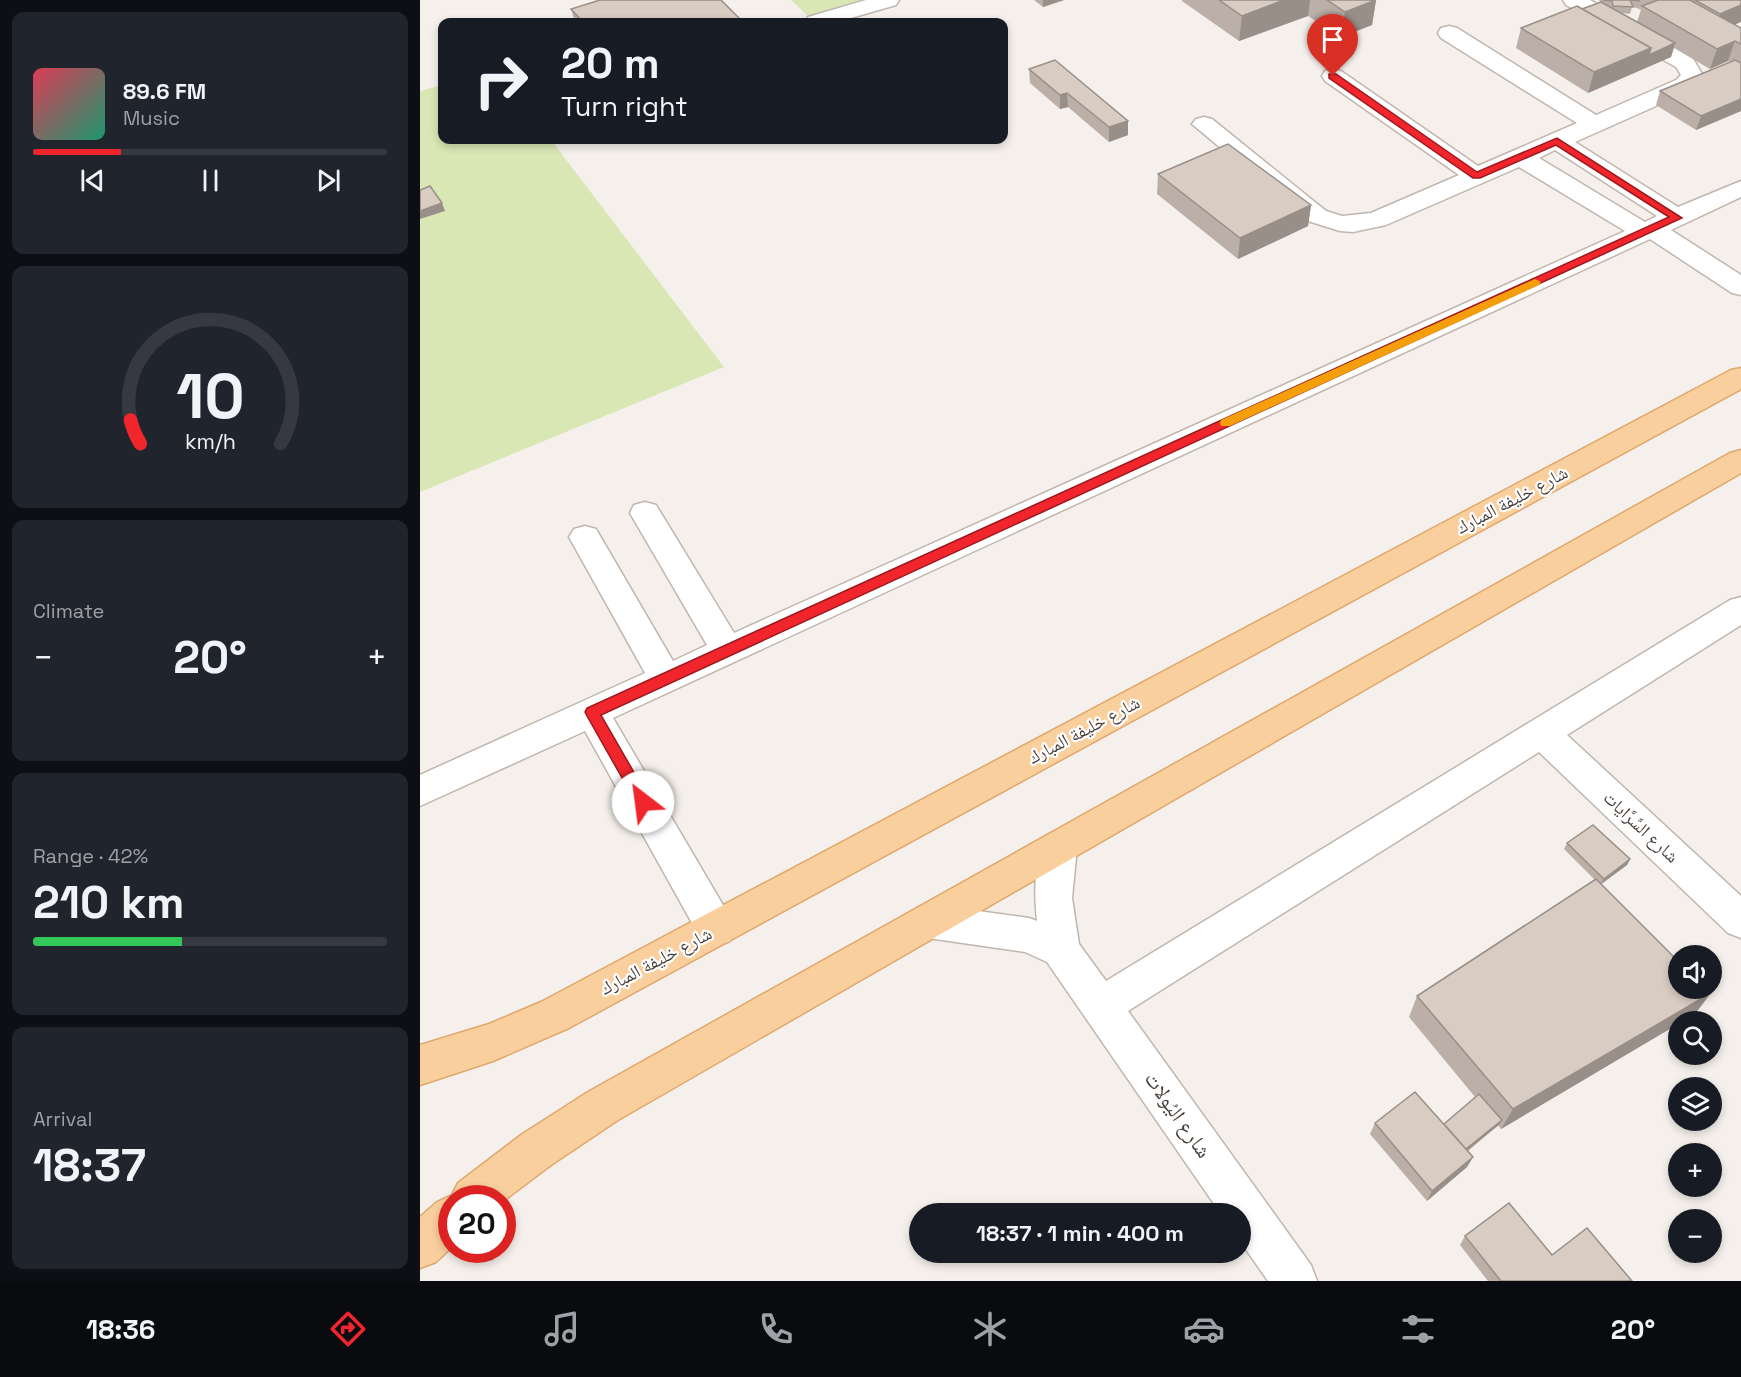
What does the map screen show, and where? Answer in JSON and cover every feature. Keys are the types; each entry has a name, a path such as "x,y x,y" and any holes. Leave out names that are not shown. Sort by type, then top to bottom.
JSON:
{"main road":[{"name":"شارع خليفة المبارك","path":"420,1065 493,1042 555,1015 1741,377"},
{"path":"490,1185 536,1150 603,1106 1741,460"},
{"path":"420,1246 438,1230"}],"street":[{"path":"829,18 888,0"},
{"path":"1204,124 1307,211 1340,223 1353,224 1377,220 1684,85 1693,77 1684,62 1574,0"},
{"path":"1449,33 1594,124"},
{"path":"1333,76 1476,176"},
{"path":"1557,141 1658,226 1741,287"},
{"path":"1520,157 1658,226"},
{"path":"420,791 1741,188"},
{"path":"645,513 728,651"},
{"path":"585,537 666,679"},
{"path":"1101,1006 1741,609"},
{"path":"592,712 716,928"},
{"name":"شارع السَّرَّايات","path":"1541,732 1741,921"},
{"name":"شارع اليُولات","path":"1059,847 1053,898 1061,950 1295,1281"},
{"name":"شارع اليُولات","path":"928,921 1029,935 1061,950"}],"green space":[{"path":"791,0 860,0 808,16"},
{"path":"438,86 438,144 554,144 724,367 420,492 420,91"}],"building":[{"path":"600,0 721,0 739,18 579,18 571,9"},
{"path":"1219,0 1284,0 1242,16"},
{"path":"1327,0 1376,0 1345,12"},
{"path":"1603,0 1630,0 1633,7 1613,6 1612,1"},
{"path":"1658,0 1690,0 1741,28 1741,44 1735,41 1717,49 1642,6"},
{"path":"1695,0 1741,0 1741,5 1720,14"},
{"path":"1601,2 1675,43 1649,55 1651,48 1582,9"},
{"path":"1577,6 1651,48 1594,72 1521,28"},
{"path":"1055,60 1128,121 1109,127 1067,93 1060,95 1029,69"},
{"path":"1735,60 1741,63 1741,99 1701,116 1660,91"},
{"path":"1228,144 1311,205 1240,238 1158,174"},
{"path":"430,186 442,203 420,211 420,190"},
{"path":"1593,825 1630,859 1604,879 1567,843"},
{"path":"1596,879 1668,951 1668,999 1701,999 1680,1011 1668,1011 1668,1018 1513,1109 1417,996"},
{"path":"1415,1092 1473,1157 1432,1191 1375,1123"},
{"path":"1479,1094 1502,1120 1466,1149 1444,1124"},
{"path":"1509,1203 1552,1255 1587,1228 1632,1281 1501,1281 1465,1236"}],"slow traffic":[{"path":"1226,423 1535,282"}],"route":[{"path":"643,802 592,712 1677,218 1557,141 1476,176 1333,76"}]}
